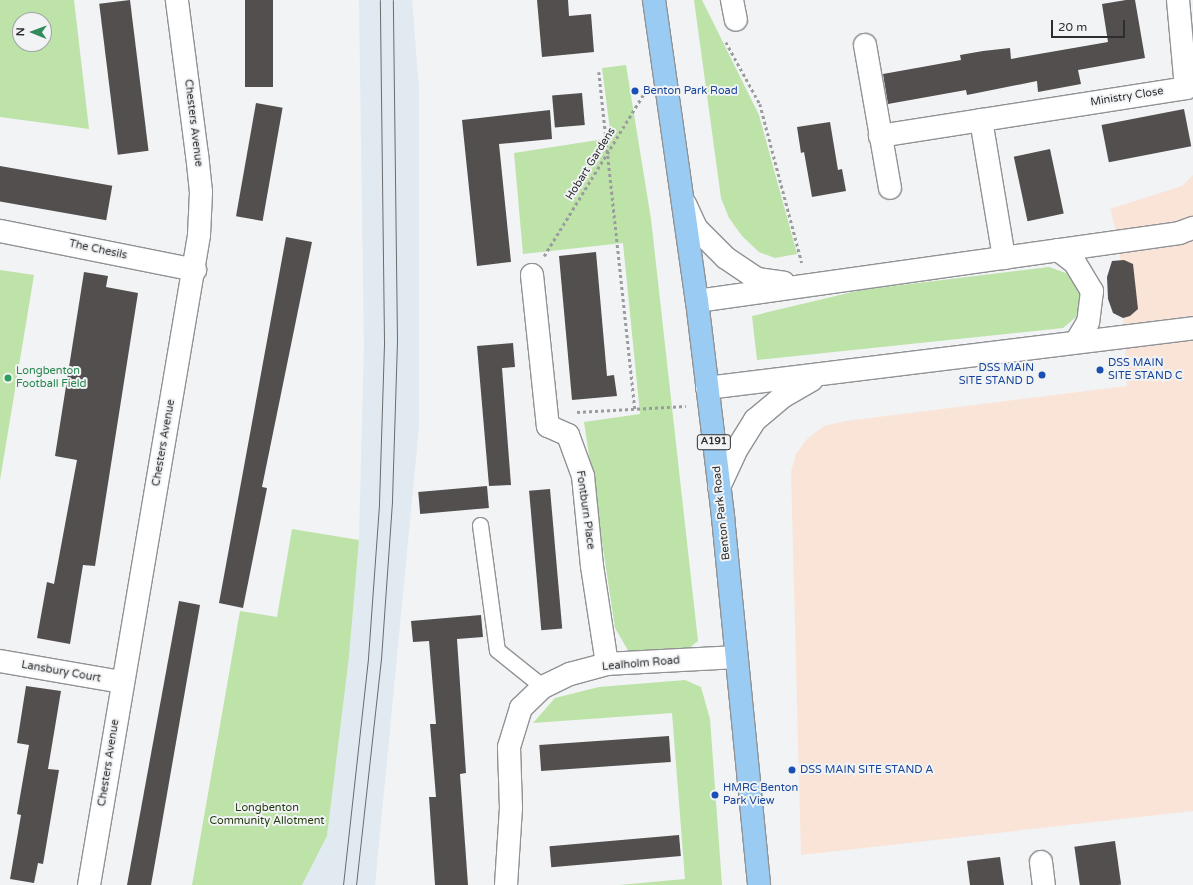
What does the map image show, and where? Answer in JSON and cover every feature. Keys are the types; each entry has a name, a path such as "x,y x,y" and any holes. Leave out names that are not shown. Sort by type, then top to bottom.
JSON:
{"main road":[{"name":"Benton Park Road","path":"654,0 697,301 719,487 759,885"}],"street":[{"name":"Chesters Avenue","path":"89,885 122,682 195,270 201,192 177,0"},
{"name":"Ministry Close","path":"880,136 1186,88 1178,0"},
{"path":"865,45 890,188"},
{"path":"981,120 1004,258"},
{"path":"683,199 696,228 726,258 757,279 807,286"},
{"path":"697,301 1180,233 1193,228"},
{"name":"The Chesils","path":"0,231 195,270"},
{"path":"1058,250 1075,263 1092,291 1088,322 1076,342"},
{"name":"Fontburn Place","path":"532,275 548,426 568,434 583,476 592,566 607,664"},
{"path":"708,396 820,375 1193,328"},
{"path":"719,487 734,452 755,420 784,396 820,375"},
{"name":"Lealholm Road","path":"506,885 511,808 509,747 521,708 543,687 570,674 607,664 736,657"},
{"name":"Lansbury Court","path":"0,661 122,682"},
{"path":"1041,862 1044,885"}],"lane":[{"path":"480,525 497,650 543,687"}],"path":[{"path":"724,38 760,104 785,192 807,286"},
{"name":"Hobart Gardens","path":"532,275 664,62"},
{"path":"599,72 635,409"},
{"path":"547,414 635,409 708,396"}],"shaded area":[{"path":"359,0 412,0 419,89 419,427 375,885 302,885 327,836 349,657 359,540 364,346"},
{"path":"1193,175 1193,811 801,855 791,472 796,454 807,439 824,426 846,421 1127,386 1119,242 1110,209 1182,186"}],"green space":[{"path":"0,0 74,0 89,129 0,117"},
{"path":"694,0 702,0 759,115 797,254 775,258 759,252 742,236 729,218 721,198"},
{"path":"626,65 651,219 698,641 688,649 651,656 629,652 615,628 584,422 640,414 623,243 523,254 514,153 611,138 602,68"},
{"path":"1049,267 1066,273 1078,285 1081,302 1076,317 1063,328 757,360 752,316 861,290"},
{"name":"Longbenton Football Field","path":"0,270 34,275 0,480"},
{"name":"Longbenton Community Allotment","path":"292,529 359,540 349,657 327,836 302,885 192,885 240,611 277,617"},
{"path":"685,680 701,687 710,719 722,885 619,885 685,879 672,713 533,723 555,698 599,687"}],"building":[{"path":"130,0 149,151 118,155 99,4"},
{"path":"245,0 273,0 273,87 245,87"},
{"path":"537,0 568,0 569,16 591,14 594,52 542,57"},
{"path":"1135,0 1145,58 1078,70 1081,84 1038,92 1037,81 967,95 966,90 888,104 883,74 961,60 960,55 983,51 1010,48 1011,59 1108,42 1102,4"},
{"path":"582,93 585,125 555,127 552,96"},
{"path":"256,103 283,108 263,221 236,216"},
{"path":"1184,109 1191,146 1109,162 1102,125"},
{"path":"550,110 552,139 499,144 511,262 477,266 462,120"},
{"path":"830,122 838,170 842,169 846,191 812,197 804,152 801,153 797,127"},
{"path":"1050,149 1064,214 1028,221 1014,157"},
{"path":"0,166 112,186 106,220 0,202"},
{"path":"286,237 312,242 262,487 267,488 243,608 219,603"},
{"path":"596,252 607,376 614,375 617,396 572,400 559,256"},
{"path":"1124,260 1133,264 1138,309 1130,316 1123,318 1113,313 1108,299 1107,277 1112,261"},
{"path":"84,272 108,276 106,287 138,293 95,566 83,565 70,644 37,638 47,582 54,584 77,460 55,456"},
{"path":"513,343 515,367 502,368 511,485 489,486 477,346"},
{"path":"487,486 489,508 420,514 418,492"},
{"path":"550,489 562,628 541,630 529,491"},
{"path":"179,601 200,605 151,885 127,885"},
{"path":"481,615 483,637 457,639 466,773 460,774 468,885 435,885 429,797 436,797 430,724 436,724 429,641 413,642 411,621"},
{"path":"26,686 61,691 48,769 59,770 43,864 38,863 34,883 10,879 21,815 17,814 29,745 17,743"},
{"path":"669,736 671,762 541,771 539,745"},
{"path":"679,835 681,856 551,867 549,846"},
{"path":"1115,841 1121,885 1080,885 1074,847"},
{"path":"1000,857 1004,885 970,885 967,861"}],"tram line":[{"path":"343,885 368,658 379,503 384,341 380,0"},
{"path":"356,885 381,659 392,500 397,341 393,0"}],"place":[{"name":"Benton Park Road","path":"635,91"},
{"name":"DSS MAIN SITE STAND C","path":"1100,370"},
{"name":"DSS MAIN SITE STAND D","path":"1042,375"},
{"name":"Longbenton Football Field","path":"8,378"},
{"name":"DSS MAIN SITE STAND A","path":"792,770"},
{"name":"HMRC Benton Park View","path":"715,795"}]}
